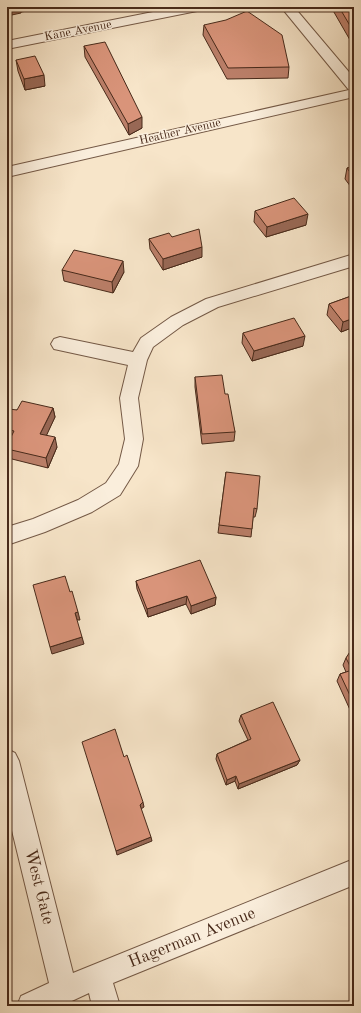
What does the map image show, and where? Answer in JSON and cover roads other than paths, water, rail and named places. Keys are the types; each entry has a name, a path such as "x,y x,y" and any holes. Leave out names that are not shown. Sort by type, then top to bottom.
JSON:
{"street":[{"name":"Kane Avenue","path":"7,45 197,7"},
{"path":"287,7 354,87"},
{"name":"Heather Avenue","path":"7,172 354,93"},
{"path":"7,536 38,526 85,506 113,489 128,466 134,439 129,398 138,360 147,343 177,321 212,303 354,260"},
{"path":"60,344 138,360"},
{"name":"West Gate","path":"7,761 64,990"},
{"name":"Hagerman Avenue","path":"31,1006 64,990 354,872"},
{"path":"98,977 106,1006"}]}
